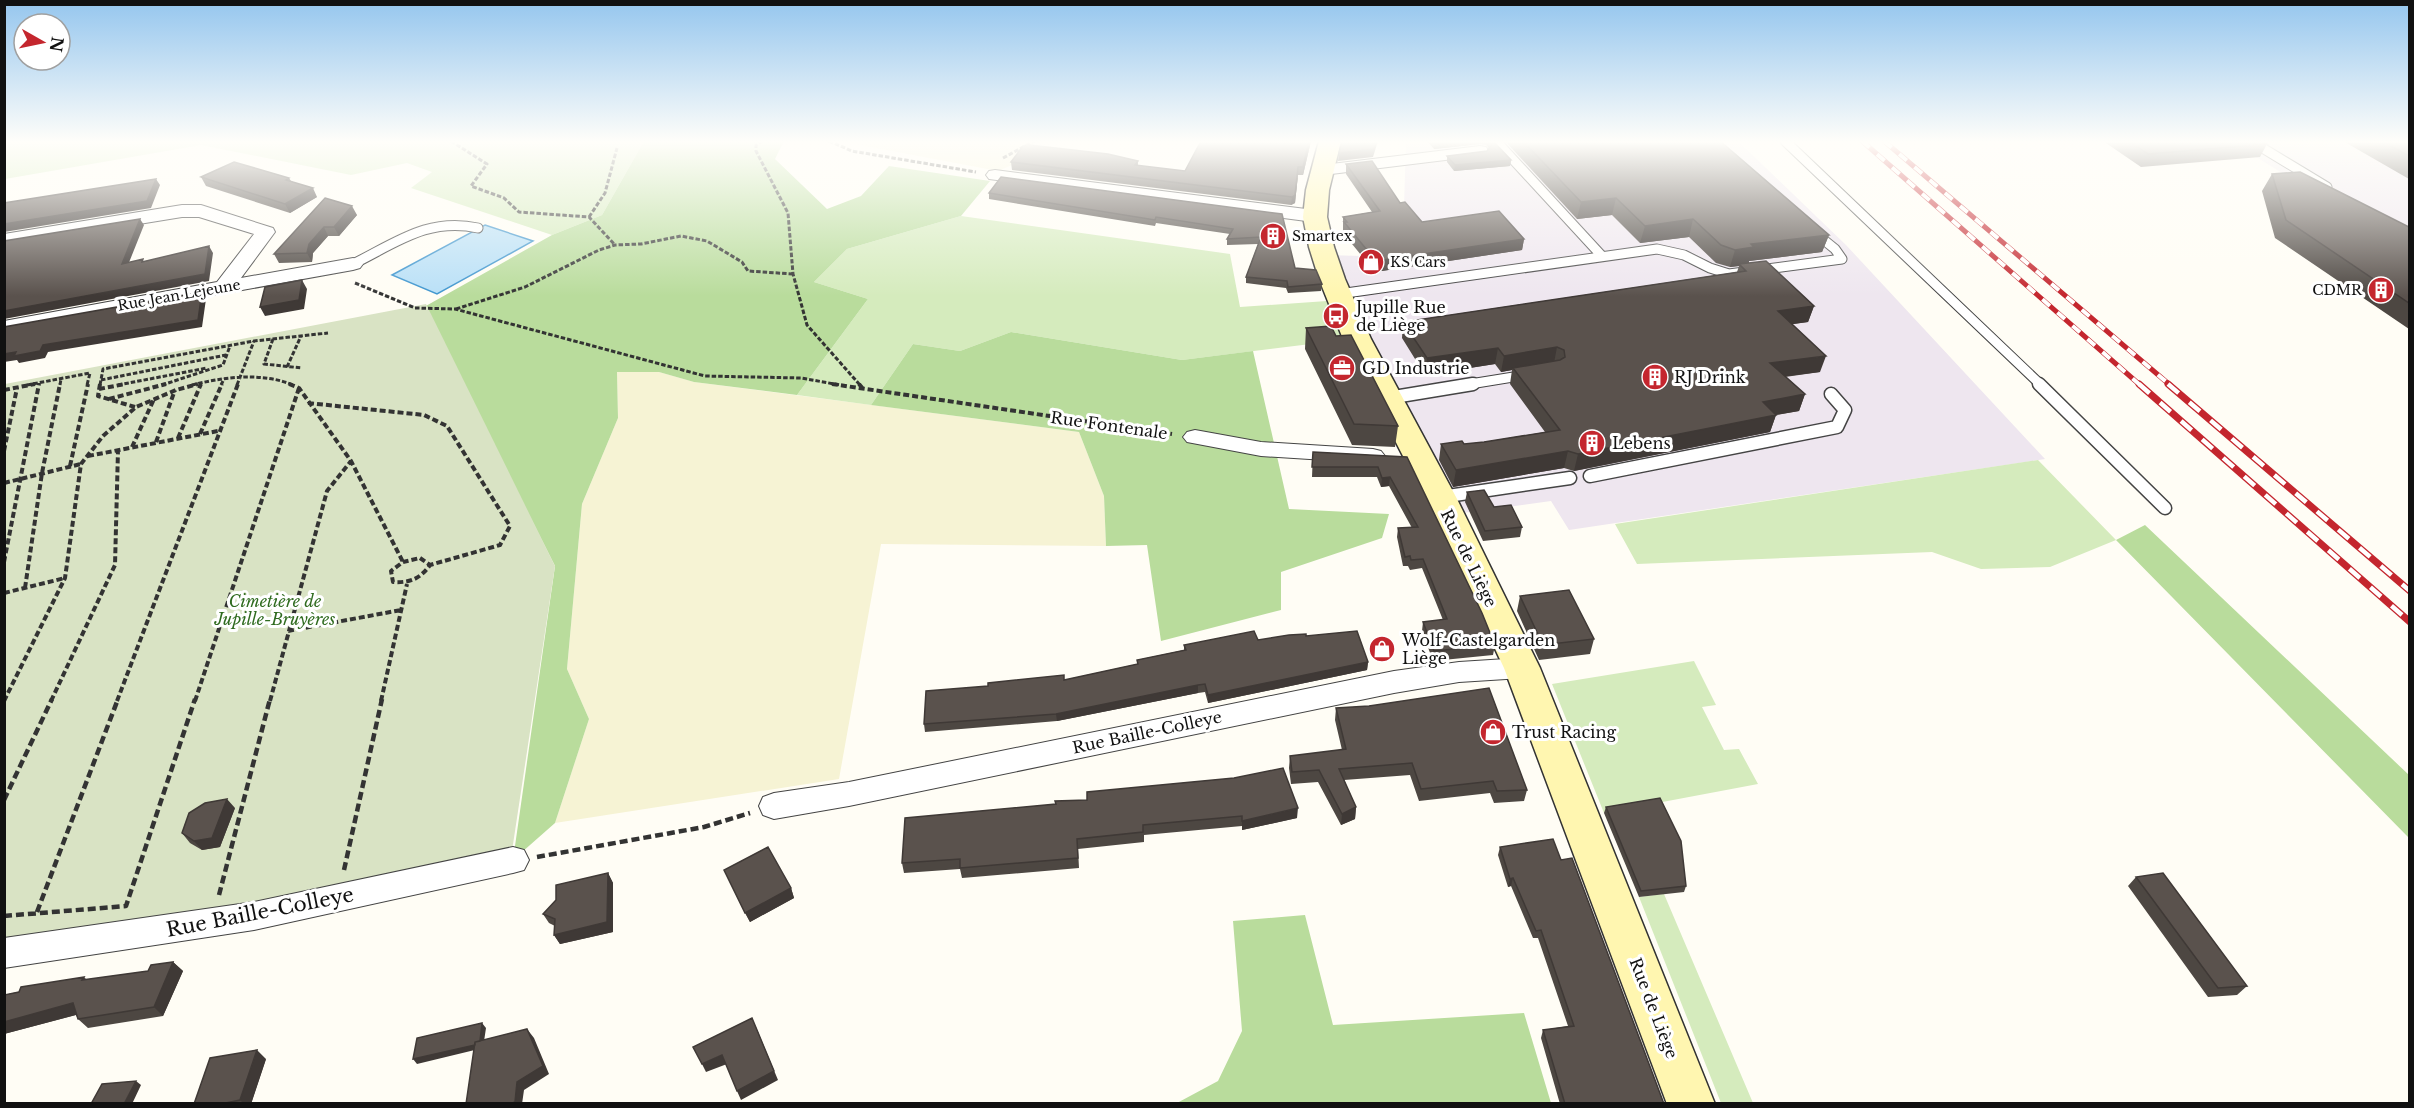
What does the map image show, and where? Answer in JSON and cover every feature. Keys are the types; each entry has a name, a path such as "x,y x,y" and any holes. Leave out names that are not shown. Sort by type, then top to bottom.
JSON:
{"main road":[{"path":"1314,216 1319,193"},
{"name":"Rue de Liège","path":"1314,216 1325,255 1357,339 1440,497 1522,668 1690,1104"}],"street":[{"path":"1148,193 1314,216"},
{"path":"4,240 182,211 201,211 266,232 225,286"},
{"name":"Rue Jean Lejeune","path":"4,327 349,265"},
{"path":"1195,437 1261,449 1418,458"},
{"name":"Rue Baille-Colleye","path":"774,806 870,790 1394,682 1459,672 1522,668"},
{"name":"Rue Baille-Colleye","path":"4,953 243,918 513,860"}],"lane":[{"path":"1544,193 1601,255"},
{"path":"1839,193 2102,444 2165,508"},
{"path":"2336,193 2340,195"},
{"path":"349,265 419,230 445,223 464,224 478,228"},
{"path":"1339,294 1601,255 1657,249 1684,255 1710,268 1730,274 1842,259 1836,249 1804,224"},
{"path":"1388,398 1532,374"},
{"path":"1590,476 1837,427 1845,410 1831,394"},
{"path":"1440,497 1570,478"}],"path":[{"path":"489,193 504,198 519,212 589,218 615,245"},
{"path":"589,218 605,193"},
{"path":"776,193 788,213 793,274 807,325 864,390"},
{"path":"349,265 342,277 416,308 455,309 525,287 599,250 615,245 641,244 681,236 707,241 742,262 747,271 793,274"},
{"name":"Rue Fontenale","path":"455,309 705,376 801,378 864,390 1195,437"},
{"path":"136,407 98,396 103,369 254,341 328,333"},
{"path":"287,367 302,335"},
{"path":"273,339 264,364 302,368"},
{"path":"37,912 254,341"},
{"path":"108,399 145,391 223,365 231,345"},
{"path":"101,381 227,355"},
{"path":"99,389 223,365"},
{"path":"4,390 90,373 70,466"},
{"path":"4,701 66,578 81,464 103,436 136,407 176,390 201,383 241,377 278,379 299,388 307,403 351,461 403,562"},
{"path":"25,588 42,473 61,379"},
{"path":"200,434 224,379"},
{"path":"4,562 39,383"},
{"path":"178,439 201,383"},
{"path":"4,451 17,388"},
{"path":"4,916 126,906 299,388"},
{"path":"156,443 176,390"},
{"path":"132,447 155,399"},
{"path":"307,403 424,415 447,426 510,525 500,545 430,565 423,577 407,584 393,582 391,571 403,562 420,558 430,565"},
{"path":"87,456 218,431"},
{"path":"4,800 115,565 118,450"},
{"path":"219,895 327,491 351,461"},
{"path":"4,483 81,464"},
{"path":"4,592 66,578"},
{"path":"337,898 407,584"},
{"path":"288,631 401,610"},
{"path":"513,860 704,827 774,806"}],"shaded area":[{"path":"1404,193 1792,193 1846,245 2045,459 1569,530 1551,501 1448,515 1325,255 1362,256 1404,207"},
{"path":"2314,193 2409,193 2409,252"},
{"path":"617,372 659,372 694,382 1079,432 1104,496 1106,546 881,544 839,779 555,823 589,719 567,669 582,504 618,418"}],"green space":[{"path":"425,193 615,193 602,215 552,235"},
{"path":"615,193 810,193 827,209 864,193 980,193 961,216 847,249 814,282 868,299 797,395 694,382 659,372 617,372 618,418 582,504 567,669 589,719 555,823 513,860 555,566 424,307 552,235 602,215"},
{"path":"961,216 1230,254 1240,307 1327,301 1343,340 1182,360 1011,332 960,351 913,344 871,405 797,395 868,299 814,282 847,249"},
{"name":"Cimetière de Jupille-Bruyères","path":"426,304 555,566 512,851 153,922 5,946 5,384"},
{"path":"1011,332 1182,360 1253,351 1289,509 1389,514 1382,538 1281,572 1281,610 1161,641 1147,545 1106,546 1104,496 1079,432 871,405 913,344 960,351"},
{"path":"2038,460 2116,540 2050,567 1981,569 1932,552 1637,564 1615,524"},
{"path":"2145,525 2409,775 2409,838 2116,540"},
{"path":"1694,661 1716,705 1702,707 1724,750 1739,749 1758,784 1604,813 1552,684"},
{"path":"1664,894 1753,1103 1721,1103 1639,897"},
{"path":"1305,915 1333,1025 1524,1013 1551,1103 1177,1103 1218,1081 1242,1031 1233,921"}],"water":[{"path":"485,225 533,241 437,294 392,275"}],"building":[{"path":"69,193 150,193 147,201 4,224 4,203"},
{"path":"250,193 305,193 285,204"},
{"path":"989,193 1120,193 1282,214 1295,268 1316,270 1322,284 1288,287 1287,281 1246,277 1261,237 1227,239 1233,229 1156,217 1155,220"},
{"path":"1258,193 1295,193 1292,197"},
{"path":"1367,193 1393,193 1400,203 1405,202 1422,222 1499,211 1524,239 1376,261 1344,222 1347,222 1343,217 1380,211"},
{"path":"1572,193 1780,193 1829,235 1751,244 1754,247 1735,250 1721,245 1693,219 1645,226 1616,198 1581,202"},
{"path":"2278,193 2341,193 2409,227 2409,303 2286,220"},
{"path":"325,198 352,206 334,227 324,227 309,244 307,253 274,254"},
{"path":"140,219 122,264 143,259 142,262 209,246 205,274 4,311 4,241"},
{"path":"1766,261 1814,306 1778,311 1826,356 1770,363 1805,394 1763,402 1776,415 1578,454 1568,451 1456,470 1441,444 1462,441 1464,444 1484,442 1560,430 1513,368 1560,360 1565,357 1564,350 1557,347 1504,356 1498,348 1427,358 1403,322 1746,271 1739,264"},
{"path":"302,280 299,300 260,307 265,287"},
{"path":"202,292 198,320 43,345 40,351 14,356 16,352 4,354 4,327"},
{"path":"1331,326 1336,336 1351,335 1398,426 1354,424 1306,328"},
{"path":"1313,452 1407,457 1495,645 1434,651 1423,622 1447,619 1423,559 1411,560 1410,556 1405,557 1398,528 1418,527 1390,477 1382,478 1378,467 1312,467"},
{"path":"1484,490 1494,507 1511,505 1522,527 1485,531 1467,492"},
{"path":"1569,590 1594,639 1543,645 1520,596"},
{"path":"1254,631 1258,640 1289,635 1306,634 1306,636 1357,631 1368,662 1208,695 1205,684 1056,714 924,724 926,691 988,686 988,683 1064,675 1064,680 1138,664 1137,660 1186,650 1184,645"},
{"path":"1489,688 1527,790 1497,791 1493,781 1421,789 1412,763 1339,769 1356,807 1342,814 1319,770 1292,772 1290,756 1346,749 1336,708 1369,706"},
{"path":"1283,768 1298,808 1242,821 1242,816 1143,825 1143,832 1077,839 1078,858 960,868 960,859 902,863 905,818 1056,804 1055,801 1087,800 1087,792 1234,778"},
{"path":"1660,798 1681,841 1686,886 1641,891 1606,807"},
{"path":"227,799 212,838 194,841 182,833 189,813 205,803"},
{"path":"1553,839 1561,860 1572,858 1664,1104 1565,1104 1543,1030 1574,1026 1541,930 1536,931 1513,878 1510,879 1500,847"},
{"path":"768,847 791,888 745,913 724,870"},
{"path":"608,873 607,922 554,935 555,919 543,914 556,900 556,885"},
{"path":"2163,873 2247,986 2218,988 2136,877"},
{"path":"173,962 154,1007 78,1019 73,1003 4,1022 4,995 19,992 21,987 84,977 82,980 148,971 151,965"},
{"path":"752,1018 774,1071 737,1091 722,1055 702,1064 693,1047"},
{"path":"482,1023 480,1041 475,1042 475,1045 413,1059 417,1038"},
{"path":"527,1029 543,1066 517,1082 515,1102 466,1104 475,1042"},
{"path":"257,1050 240,1100 221,1104 194,1104 210,1058"},
{"path":"136,1081 124,1104 91,1104 102,1084"}],"railway":[{"path":"1921,193 2140,385"},
{"path":"1945,193 2170,385"},
{"path":"2139,384 2410,622"},
{"path":"2168,384 2410,591"}],"place":[{"name":"Smartex","path":"1273,236"},
{"name":"KS Cars","path":"1371,262"},
{"name":"CDMR","path":"2381,290"},
{"name":"Jupille Rue de Liège","path":"1336,316"},
{"name":"GD Industrie","path":"1342,368"},
{"name":"RJ Drink","path":"1655,377"},
{"name":"Lebens","path":"1592,443"},
{"name":"Wolf-Castelgarden Liège","path":"1382,649"},
{"name":"Trust Racing","path":"1493,732"}]}
